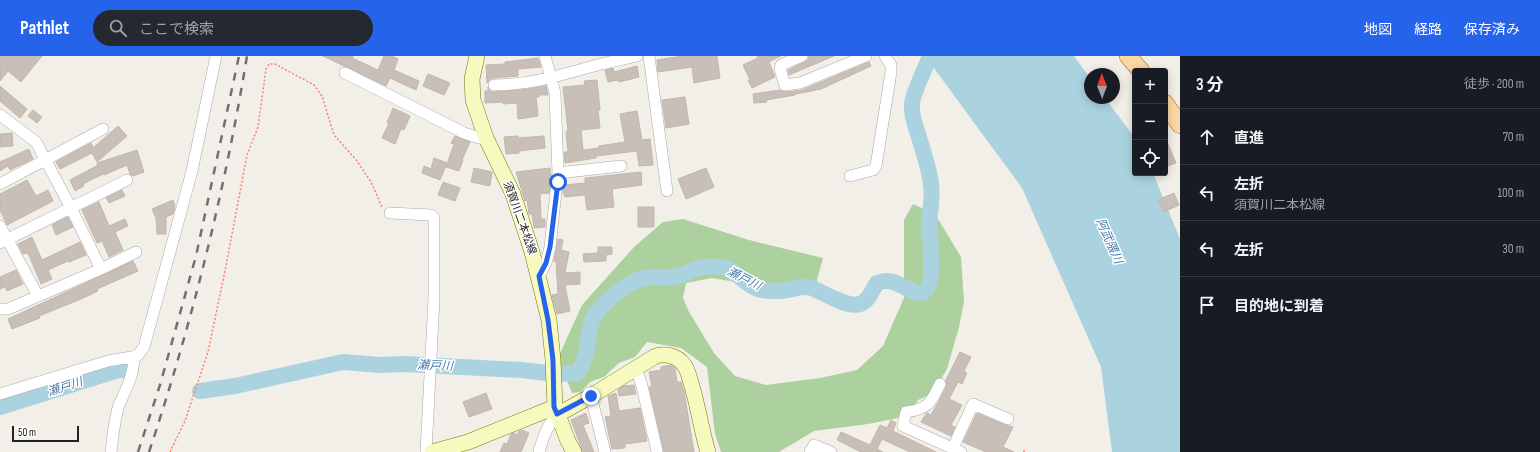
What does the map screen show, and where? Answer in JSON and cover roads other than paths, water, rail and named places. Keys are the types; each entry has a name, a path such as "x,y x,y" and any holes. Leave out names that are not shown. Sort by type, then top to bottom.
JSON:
{"main road":[{"name":"須賀川二本松線","path":"477,56 472,79 472,91 476,110 486,138 513,194 539,276 548,320 553,360 555,406 574,452"},
{"path":"1128,56 1138,68"},
{"path":"1166,104 1180,125"},
{"path":"432,452 468,442 555,406 591,396 634,368 660,355 671,356 683,363 685,366 694,392 708,452"}],"street":[{"path":"0,394 108,361 134,357 137,356 144,347 192,171 216,56"},
{"path":"539,276 546,263 550,247 558,173 555,94 545,56"},
{"path":"494,86 513,86 551,79 601,64 637,56"},
{"path":"649,56 667,192"},
{"path":"802,56 781,65 780,69 785,85 800,83 866,56"},
{"path":"850,176 873,170 876,166 892,72 885,56"},
{"path":"346,73 464,133 480,138 486,138"},
{"path":"0,115 36,142 101,269"},
{"path":"0,184 103,129"},
{"path":"558,173 621,166"},
{"path":"3,241 127,180"},
{"path":"390,213 431,216 434,218 434,299 426,452"},
{"path":"0,226 3,241 38,296"},
{"path":"0,309 8,309 101,269 136,252"},
{"path":"111,452 119,406 130,382 134,357"},
{"path":"634,368 640,382 655,452"},
{"path":"940,384 928,406 906,412 903,426 955,451 973,404 1008,419"},
{"path":"591,396 605,452"},
{"path":"539,452 542,438 550,423 555,406"},
{"path":"810,452 814,445 831,452"}],"water":[{"name":"阿武隈川","path":"925,56 1074,56 1084,70 1084,104 1110,104 1132,134 1132,176 1154,176 1180,239 1180,452 1112,452 1101,367 1022,188"}],"waterway":[{"name":"瀬戸川","path":"200,391 235,386 343,362 380,365 404,364 521,370 555,374 577,373 584,360 594,315 621,289 637,280 654,277 675,277 702,267 725,268 730,270 751,286 761,290 782,291 809,287 842,302 855,305 866,300 877,283 884,281 897,283 918,293 923,292 927,288 930,281 931,271 929,224 932,189 912,108 914,94 930,56"},
{"name":"瀬戸川","path":"0,407 118,370 131,370"}],"railway":[{"path":"138,452 160,385 196,256 239,56"},
{"path":"149,452 179,355 206,256 218,206 247,56"}]}
